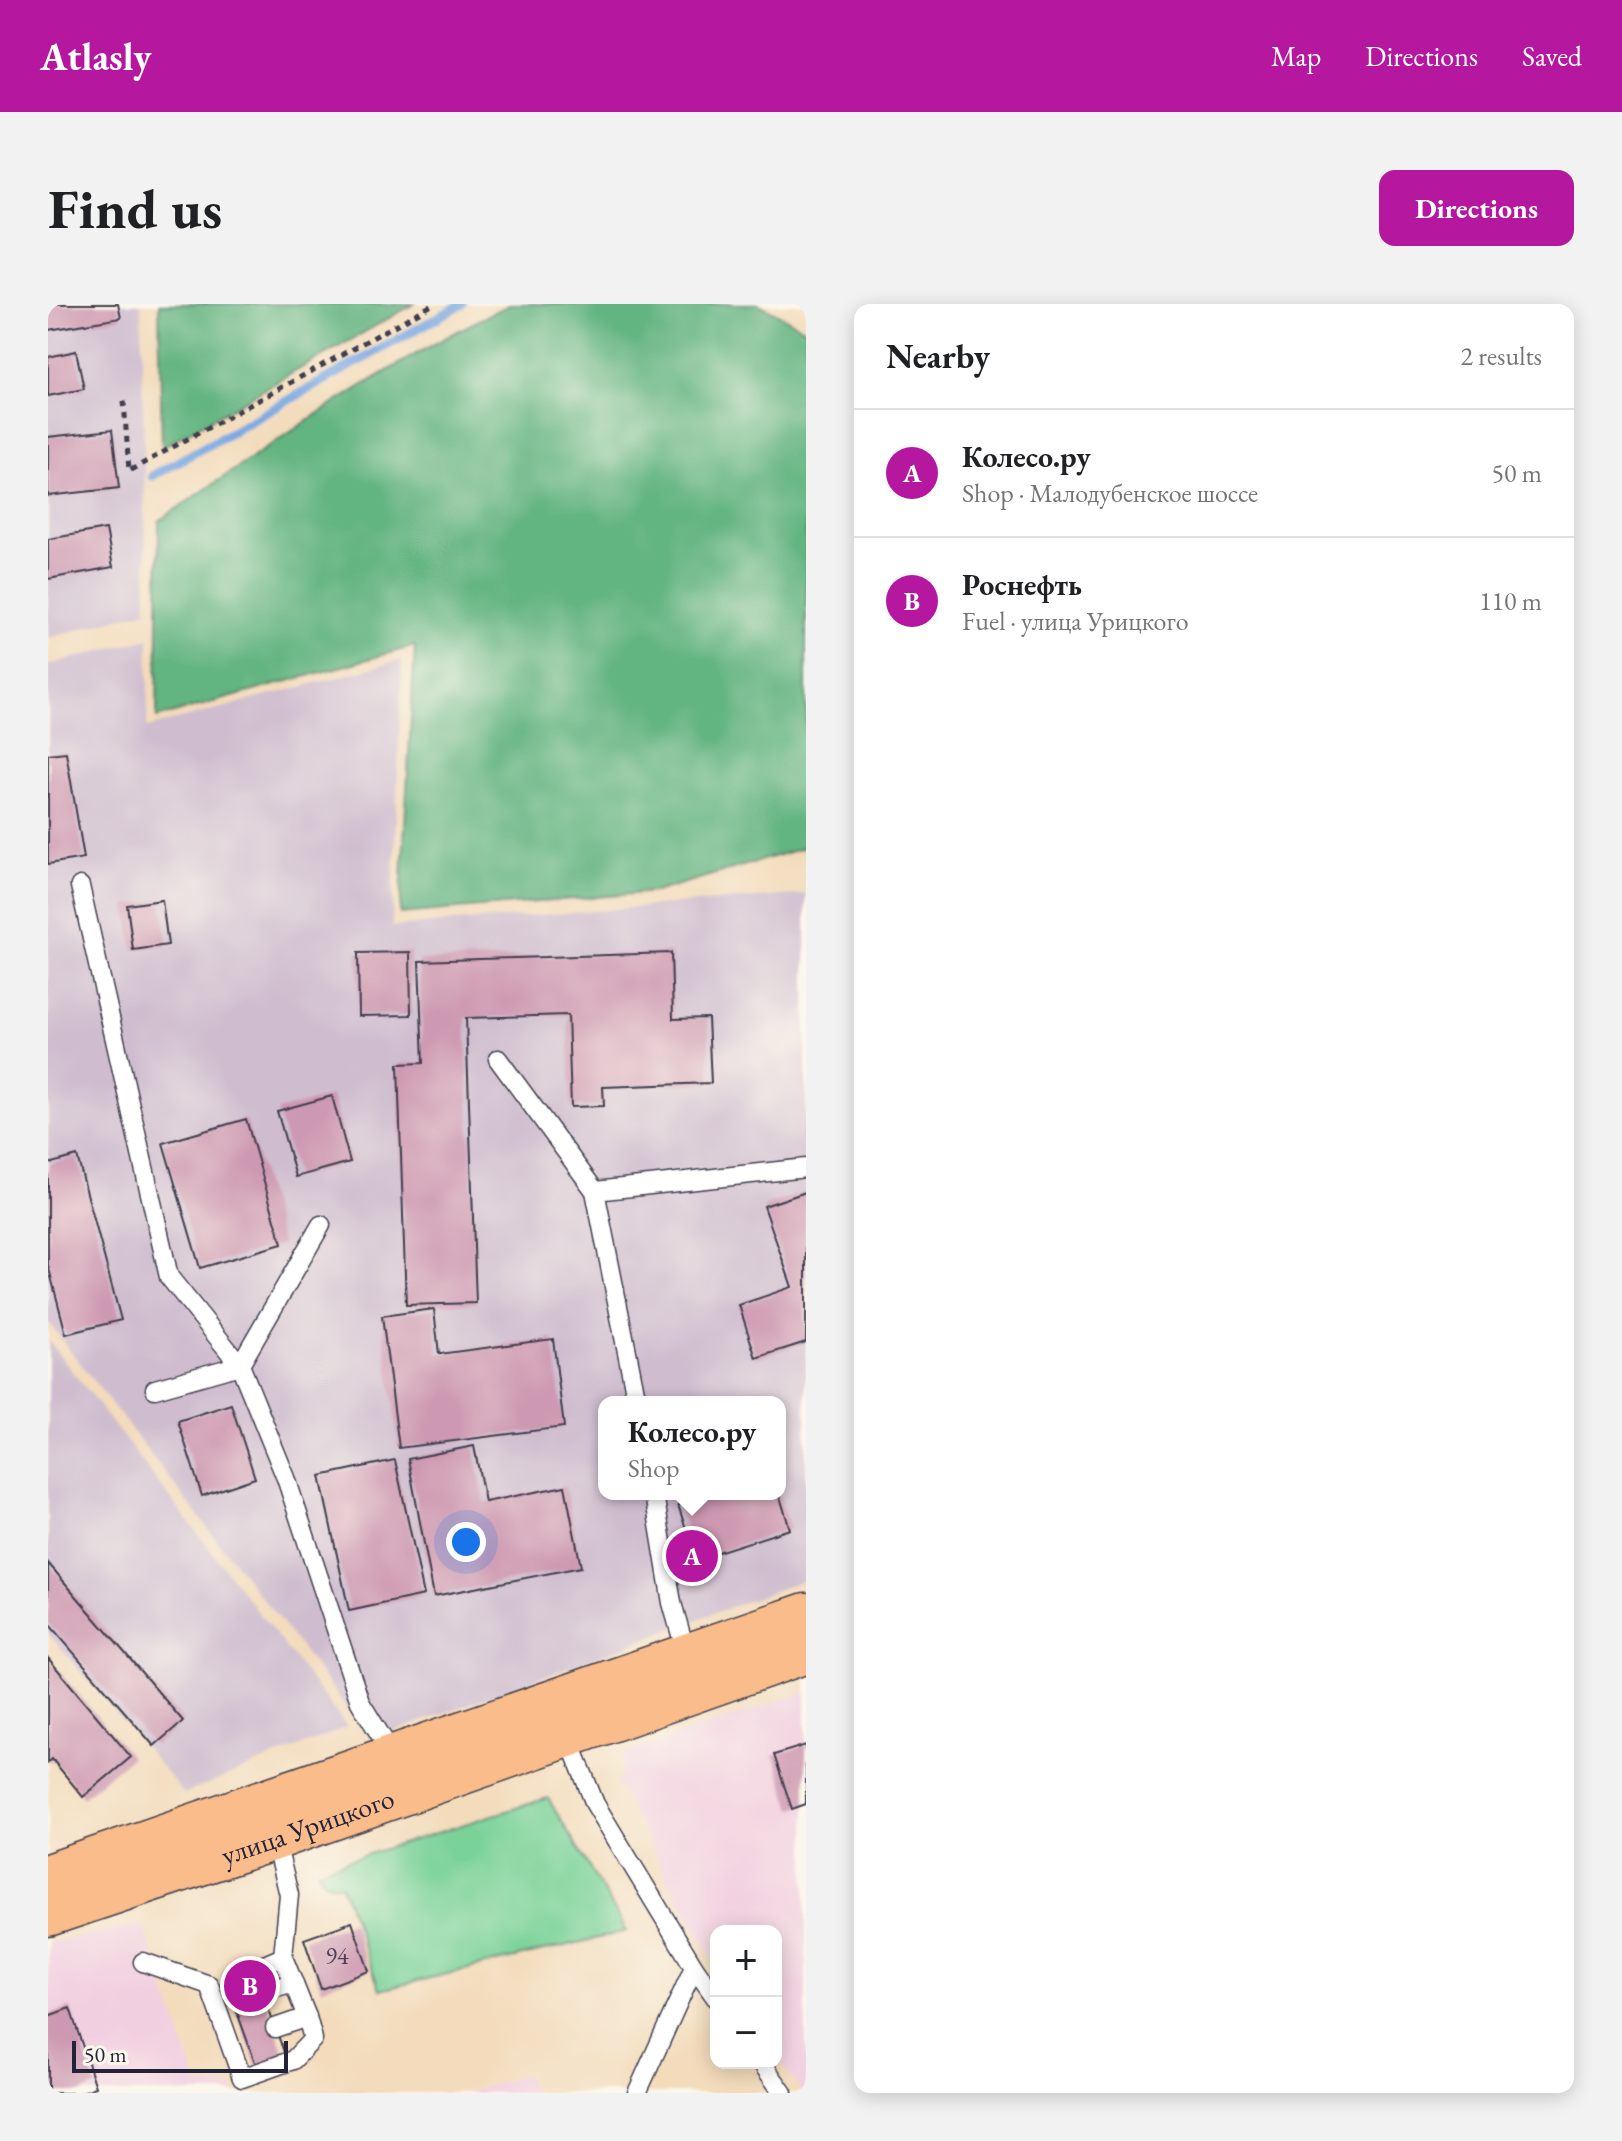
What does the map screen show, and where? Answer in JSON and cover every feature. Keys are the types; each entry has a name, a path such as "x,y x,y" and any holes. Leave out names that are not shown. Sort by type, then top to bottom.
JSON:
{"highway":[{"path":"560,1718 687,1656 806,1615"},
{"path":"560,1718 806,1651"},
{"name":"улица Урицкого","path":"48,1876 394,1757 560,1718"},
{"name":"улица Урицкого","path":"48,1914 275,1838 560,1718"}],"lane":[{"path":"80,886 169,1277 240,1365 286,1478 360,1702 394,1757"},
{"path":"498,1059 595,1191 636,1396"},
{"path":"595,1191 806,1168"},
{"path":"155,1389 240,1365 321,1225"},
{"path":"655,1500 672,1603 687,1656"},
{"path":"560,1718 595,1804 715,1997"},
{"path":"143,1962 217,1982 238,2041 242,2078 293,2060 313,2039 283,1957 289,1895 275,1838"},
{"path":"255,1969 283,1957"},
{"path":"637,2093 694,1967"},
{"path":"263,1992 294,1983"},
{"path":"275,2028 307,2017"},
{"path":"766,2069 783,2093"}],"path":[{"path":"124,401 129,471 434,304"}],"shaded area":[{"path":"48,304 141,304 147,610 48,638"},
{"path":"149,638 147,728 402,660 392,927 806,894 806,1579 372,1740 48,1322 48,665"},
{"path":"48,1340 347,1727 184,1794 48,1633"},
{"path":"806,1692 806,2093 782,2064 782,1925 710,1925 710,1952 617,1783 626,1753"},
{"path":"143,1925 198,2086 233,2087 235,2093 48,2093 48,1942"},
{"path":"526,2074 533,2093 466,2093"}],"green space":[{"path":"159,304 414,304 162,447"},
{"path":"511,304 759,304 806,329 806,847 655,892 400,914 415,646 157,718 159,521 375,378"},
{"path":"548,1798 627,1931 380,1990 341,1885 327,1882 317,1870"}],"building":[{"path":"48,304 118,304 121,318 48,330"},
{"path":"76,351 84,389 48,396 48,357"},
{"path":"112,430 119,488 48,496 48,437"},
{"path":"106,529 113,567 48,579 48,539"},
{"path":"66,752 84,858 48,864 48,754"},
{"path":"162,900 168,945 133,950 127,905"},
{"path":"410,952 411,1015 359,1016 358,953"},
{"path":"671,953 673,1019 708,1018 711,1083 603,1087 604,1106 571,1107 568,1015 466,1018 476,1303 406,1305 398,1064 423,1063 419,961"},
{"path":"332,1096 350,1162 296,1177 277,1111"},
{"path":"246,1119 282,1244 200,1268 163,1143"},
{"path":"77,1156 121,1320 66,1334 48,1265 48,1164"},
{"path":"806,1192 806,1342 756,1358 739,1305 792,1287 764,1206"},
{"path":"434,1309 439,1354 553,1339 564,1427 399,1448 382,1316"},
{"path":"231,1404 255,1478 202,1496 178,1421"},
{"path":"474,1446 485,1502 565,1486 581,1567 434,1596 408,1459"},
{"path":"395,1460 424,1595 349,1611 320,1476"},
{"path":"694,1500 781,1500 790,1529 696,1559 678,1505"},
{"path":"48,1563 183,1721 154,1746 48,1623"},
{"path":"48,1658 131,1757 83,1797 52,1759 48,1763"},
{"path":"806,1745 806,1804 792,1809 774,1755"},
{"path":"352,1922 369,1971 321,1989 304,1939"},
{"path":"252,1963 285,2055 256,2065 223,1973"},
{"path":"70,2008 96,2087 80,2093 48,2093 48,2016"}],"waterway":[{"path":"152,476 462,304"}],"place":[{"name":"Колесо.ру","path":"692,1556"},
{"name":"Роснефть","path":"250,1986"}]}
